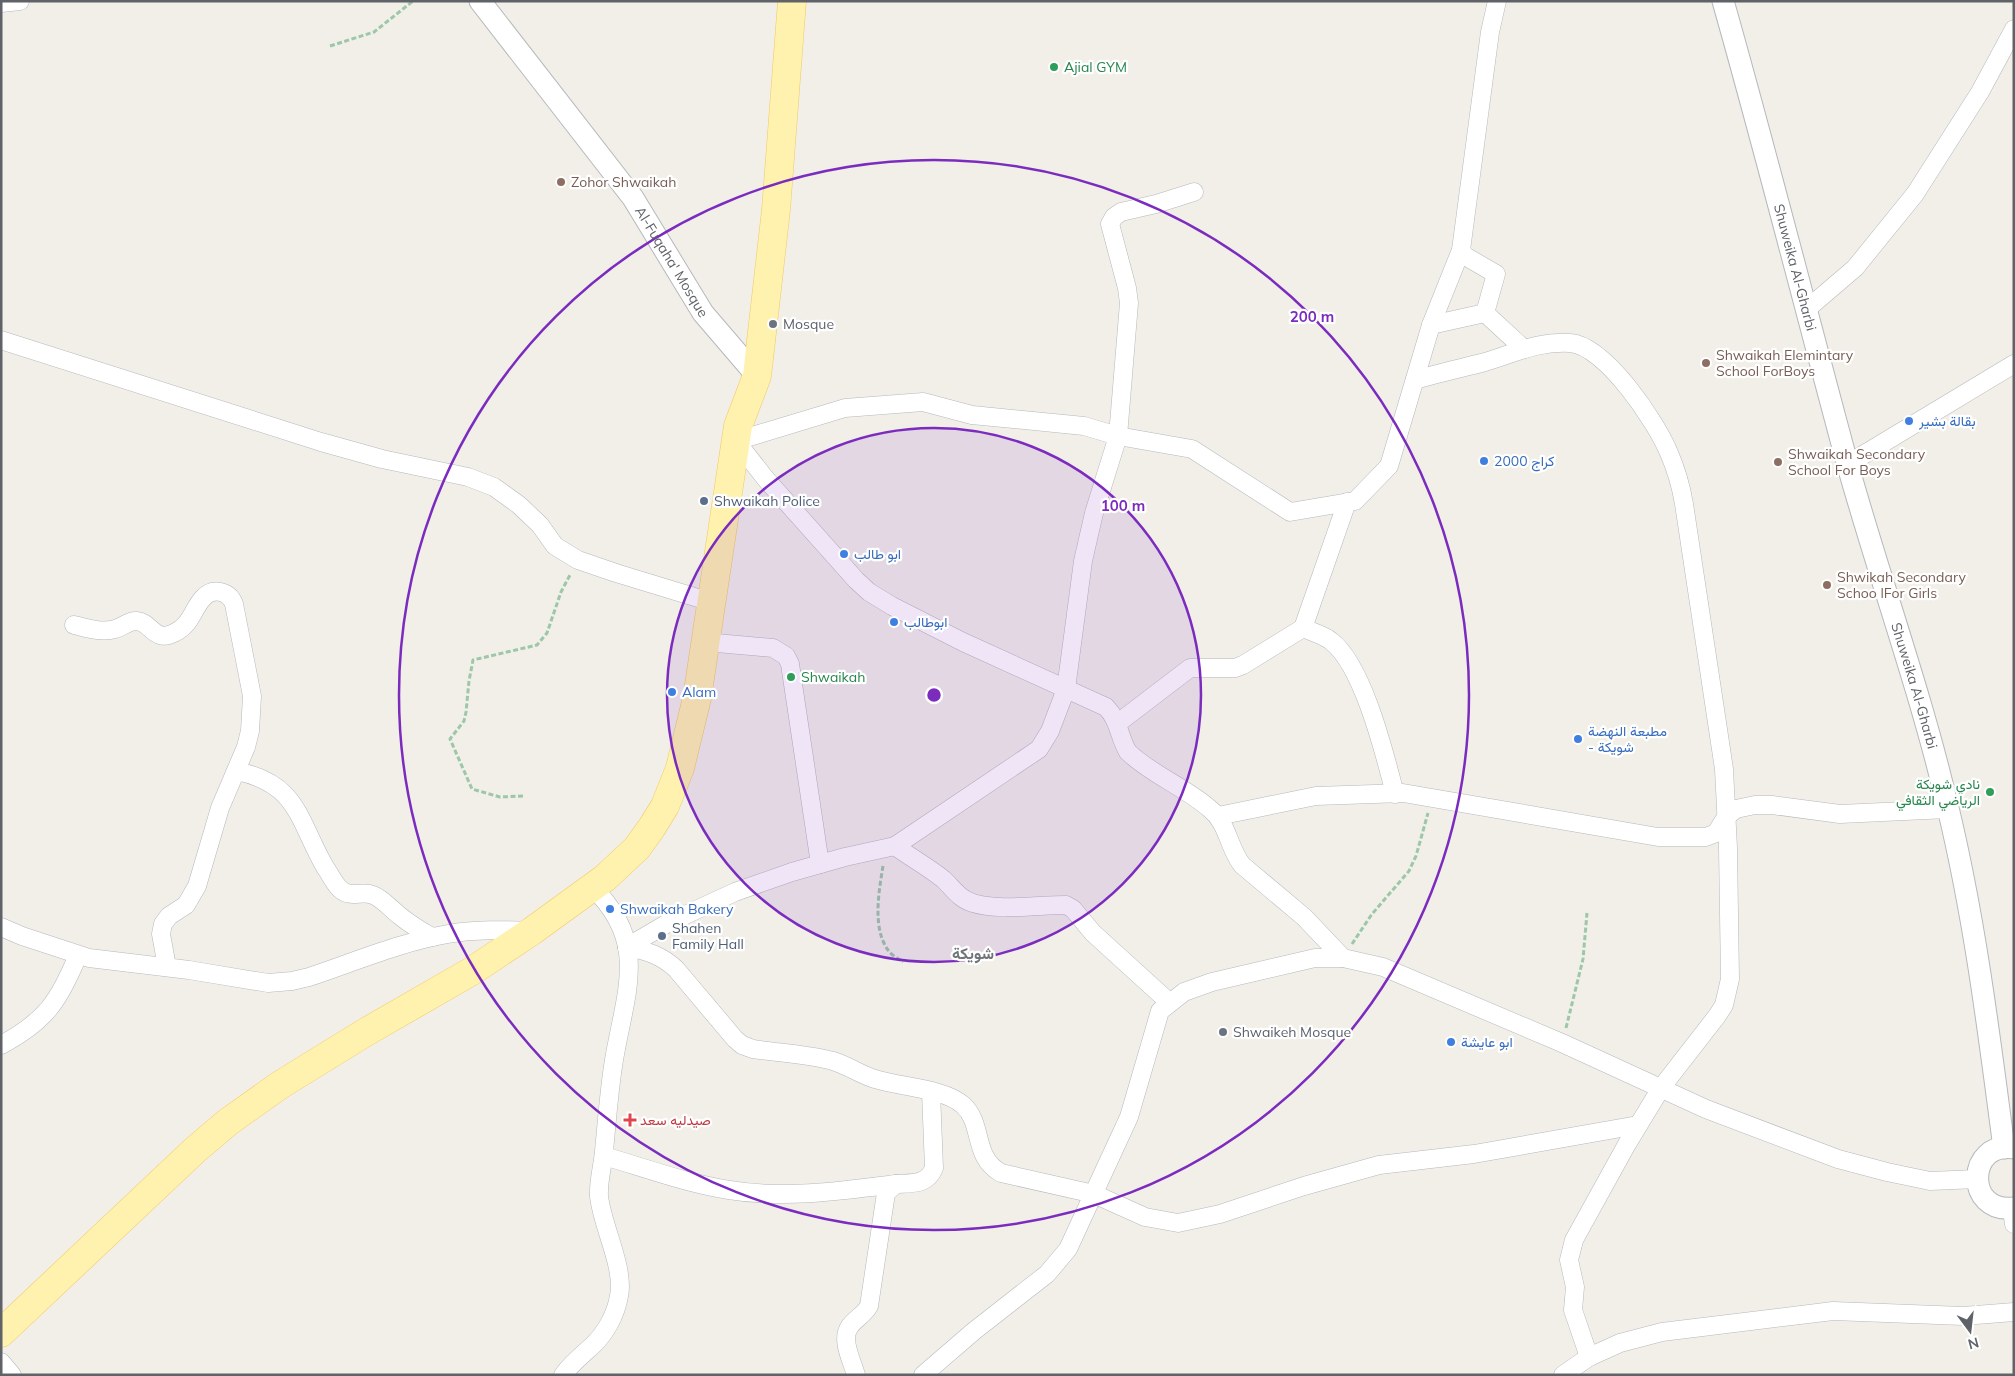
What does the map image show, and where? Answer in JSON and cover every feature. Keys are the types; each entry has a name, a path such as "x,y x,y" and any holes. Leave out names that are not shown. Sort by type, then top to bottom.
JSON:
{"main road":[{"path":"1,1333 195,1150 228,1122 323,1058 472,971 532,930 616,868 652,828 668,799 680,768 695,707 738,426 757,376 776,210 792,1"}],"street":[{"path":"1,3 20,1"},
{"name":"Al-Fuqaha' Mosque","path":"480,1 633,198 703,313 757,376"},
{"path":"1342,958 1304,916 1242,865 1235,855 1225,827 1210,808 1128,752 1122,742 1114,714 1106,707 963,642 892,606 869,592 765,478 736,442 845,408 923,402 972,415 1084,426 1118,436 1192,449 1290,512 1355,501 1389,466 1431,325 1461,250 1490,32 1497,1"},
{"name":"Shuweika Al-Gharbi","path":"1723,1 1848,464 1916,686 1948,809 1976,942 2009,1148"},
{"path":"1807,308 1855,268 1915,194 1980,92 2014,29"},
{"path":"627,947 668,923 727,895 770,879 820,864 890,847 1039,749 1050,731 1066,689 1083,561 1094,512 1118,436 1129,302 1126,282 1110,224 1114,217 1121,212 1156,204 1194,192"},
{"path":"1461,250 1465,256 1496,274 1486,313"},
{"path":"1431,325 1486,313"},
{"path":"1486,313 1524,349"},
{"path":"1,340 320,442 382,459 468,477 494,487 519,505 540,525 555,546 578,560 711,602"},
{"path":"1415,380 1483,362 1540,344 1572,343 1590,351 1622,380 1654,423 1669,452 1684,504 1724,769 1730,979 1728,992 1717,1016 1661,1088 1638,1125 1570,1250 1569,1260 1574,1287 1573,1310 1589,1357"},
{"path":"1848,464 2014,364"},
{"path":"1118,723 1190,668 1235,668 1303,628 1347,502"},
{"path":"74,625 106,630 116,629 133,621 140,621 156,634 166,635 175,632 189,621 206,595 218,591 230,596 234,604 252,696 250,731 246,747 213,828 198,886 186,904 167,918 162,927 161,934 167,967"},
{"path":"1303,628 1330,640 1350,662 1358,678 1383,748 1395,794"},
{"path":"705,642 773,648 786,656 790,664 820,864"},
{"path":"236,771 268,782 294,803 328,872 343,891 353,895 368,894 376,896 412,925 432,937"},
{"path":"1218,816 1316,796 1395,794 1432,798 1658,837 1706,837 1716,833 1726,817 1736,809 1755,805 1840,814 1948,809"},
{"path":"890,847 942,879 961,897 971,903 1014,906 1066,905 1073,909 1093,933 1170,1003"},
{"path":"563,1375 604,1332 612,1318 620,1295 619,1274 599,1196 614,1061 629,979 627,947 618,920 610,907 592,887"},
{"path":"1,927 22,936 89,958 167,967 268,983 292,981 432,937 471,931 532,930"},
{"path":"627,947 656,954 666,959 742,1045 753,1049 833,1062 875,1079 956,1100 964,1105 971,1115 984,1157 991,1168 1001,1173 1094,1194 1145,1217 1178,1223 1220,1214 1304,1186 1379,1165 1474,1154 1638,1125"},
{"path":"1,1045 34,1025 45,1014 64,987 78,955"},
{"path":"923,1375 974,1331 1047,1274 1068,1249 1129,1117 1160,1011 1184,992 1212,982 1315,958 1342,958 1383,967 1562,1043 1706,1108 1846,1161 1930,1181 1976,1179"},
{"path":"604,1156 704,1186 756,1193 815,1192 921,1182 930,1177 934,1168 930,1092"},
{"path":"2009,1148 1988,1154 1978,1168 1976,1179 1978,1190 1984,1199 1991,1205 2013,1214"},
{"path":"856,1375 846,1342 847,1331 851,1324 865,1313 869,1306 886,1193 896,1184"},
{"path":"1562,1375 1589,1357 1620,1343 1662,1332 1833,1311 1962,1316 2014,1312"},
{"path":"1,1362 12,1375"}],"path":[{"path":"330,46 374,32 413,1"},
{"path":"523,796 500,797 472,789 450,739 464,721 468,681 473,660 537,645 547,633 561,592 578,560"},
{"path":"1342,958 1372,914 1409,871 1416,856 1432,798"},
{"path":"890,847 879,890 879,928 888,950 903,962"},
{"path":"1562,1043 1583,959 1587,913"}],"place":[{"name":"Ajial GYM","path":"1054,67"},
{"name":"Zohor Shwaikah","path":"561,182"},
{"name":"Mosque","path":"773,324"},
{"name":"Shwaikah Elemintary School ForBoys","path":"1706,363"},
{"name":"بقالة بشير","path":"1909,421"},
{"name":"كراج 2000","path":"1484,461"},
{"name":"Shwaikah Secondary School For Boys","path":"1778,462"},
{"name":"Shwaikah Police","path":"704,501"},
{"name":"ابو طالب","path":"844,554"},
{"name":"Shwikah Secondary Schoo lFor Girls","path":"1827,585"},
{"name":"ابوطالب","path":"894,622"},
{"name":"Shwaikah","path":"791,677"},
{"name":"Alam","path":"672,692"},
{"name":"مطبعة النهضة - شويكة","path":"1578,739"},
{"name":"نادي شويكة الرياضي الثقافي","path":"1990,792"},
{"name":"Shwaikah Bakery","path":"610,909"},
{"name":"Shahen Family Hall","path":"662,936"},
{"name":"Shwaikeh Mosque","path":"1223,1032"},
{"name":"ابو عايشة","path":"1451,1042"},
{"name":"صيدليه سعد","path":"630,1120"}],"district":[{"name":"شويكة","path":"973,953"}]}
